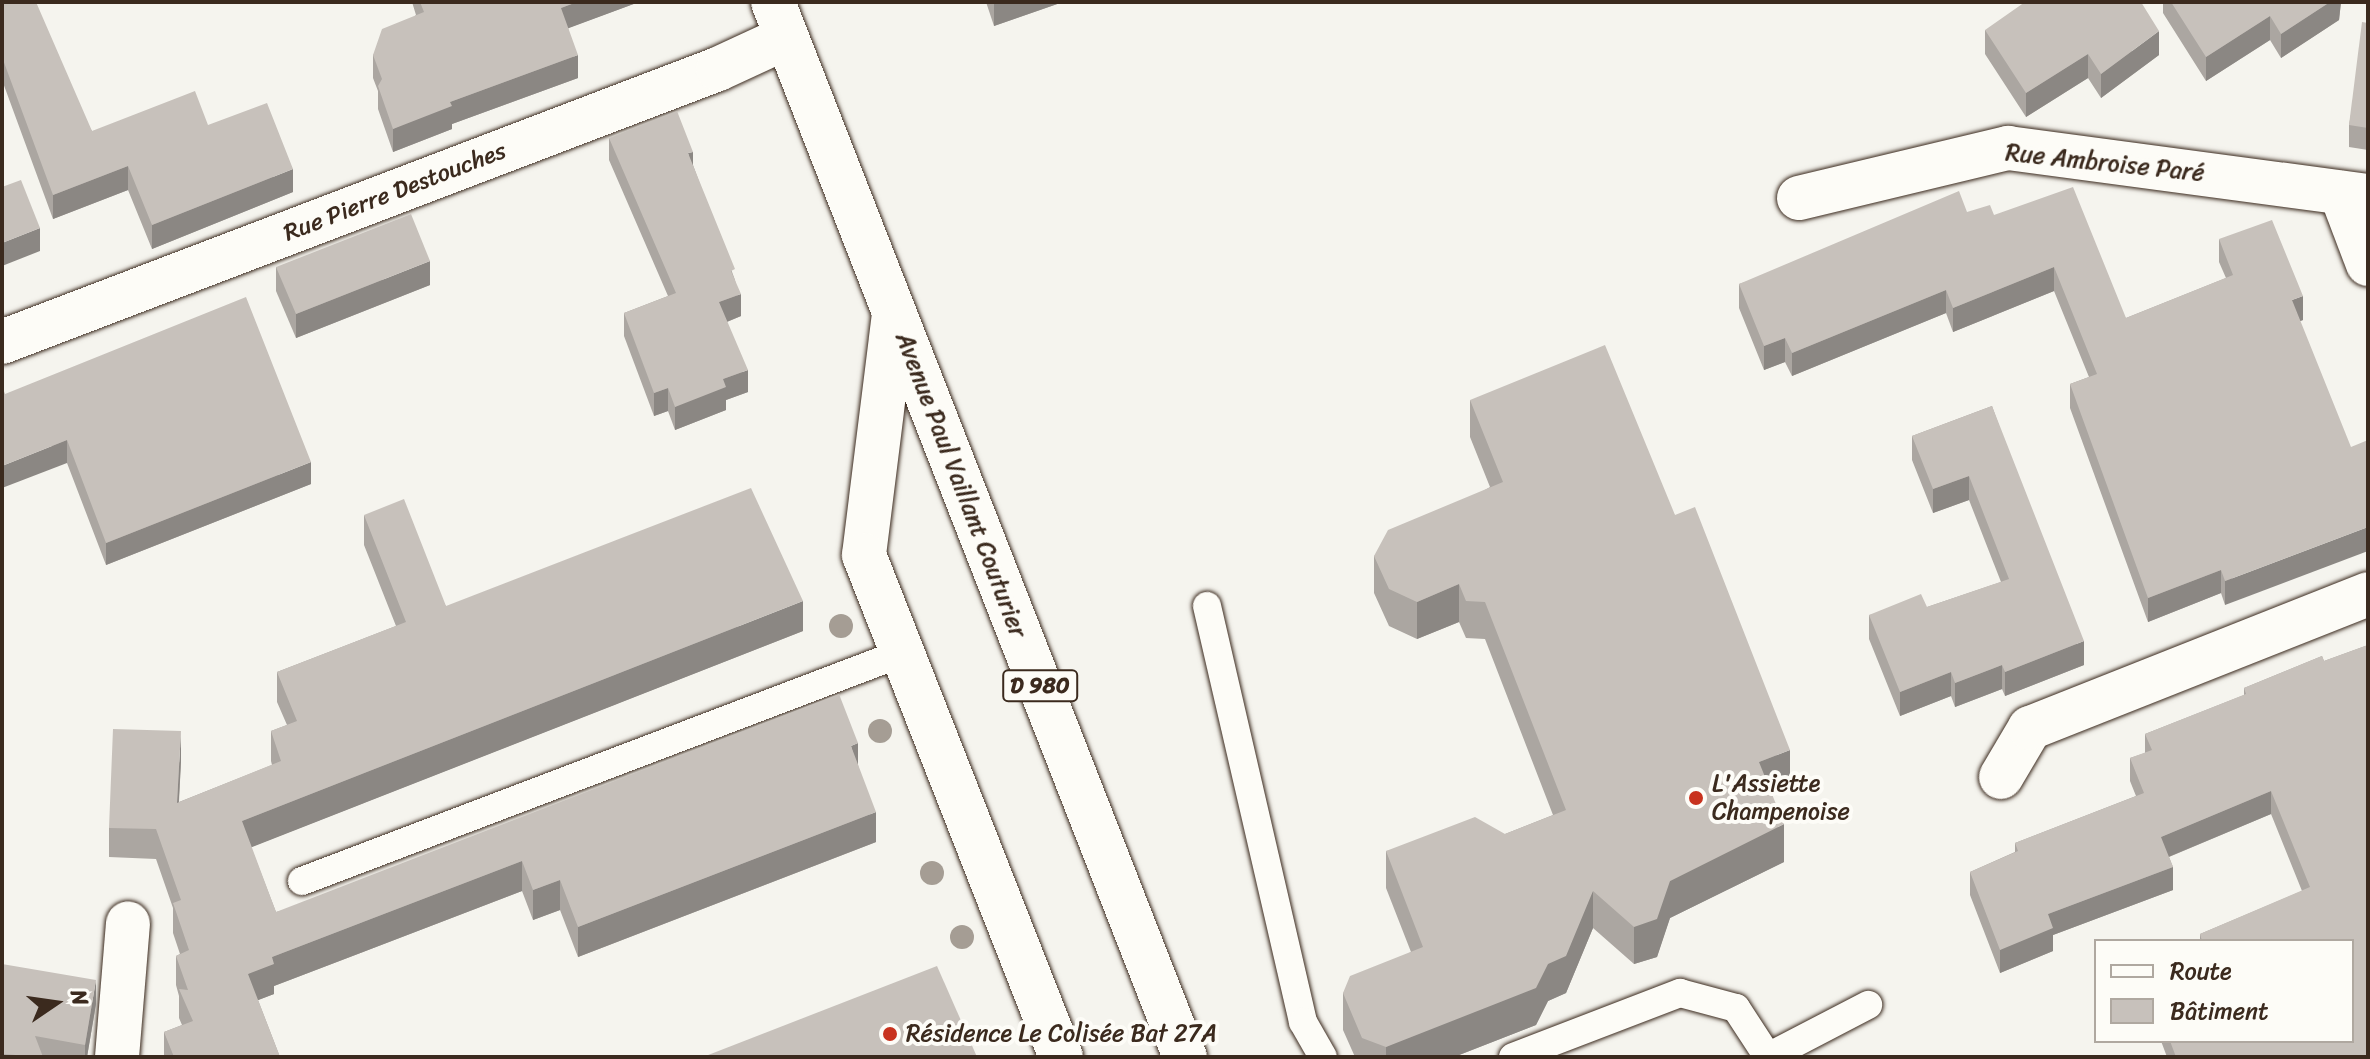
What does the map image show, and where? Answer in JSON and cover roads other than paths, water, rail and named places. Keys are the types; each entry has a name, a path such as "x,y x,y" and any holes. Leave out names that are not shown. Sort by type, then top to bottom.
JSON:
{"street":[{"name":"Avenue Paul Vaillant Couturier","path":"779,20 1185,1057"},
{"name":"Rue Pierre Destouches","path":"2,342 718,69 779,20"},
{"name":"Rue Ambroise Paré","path":"1799,198 2008,148 2354,195 2368,264"},
{"name":"Avenue Paul Vaillant Couturier","path":"894,314 864,555 1061,1057"},
{"path":"2001,777 2030,728 2368,594"},
{"path":"117,1057 128,923"}],"lane":[{"path":"1207,606 1303,1022 1323,1057"},
{"path":"302,881 902,653"},
{"path":"1513,1057 1680,993 1736,1008 1768,1057 1868,1005"}],"place":[{"name":"L'Assiette Champenoise","path":"1696,798"},
{"name":"Résidence Le Colisée Bat 27A","path":"890,1034"}]}
